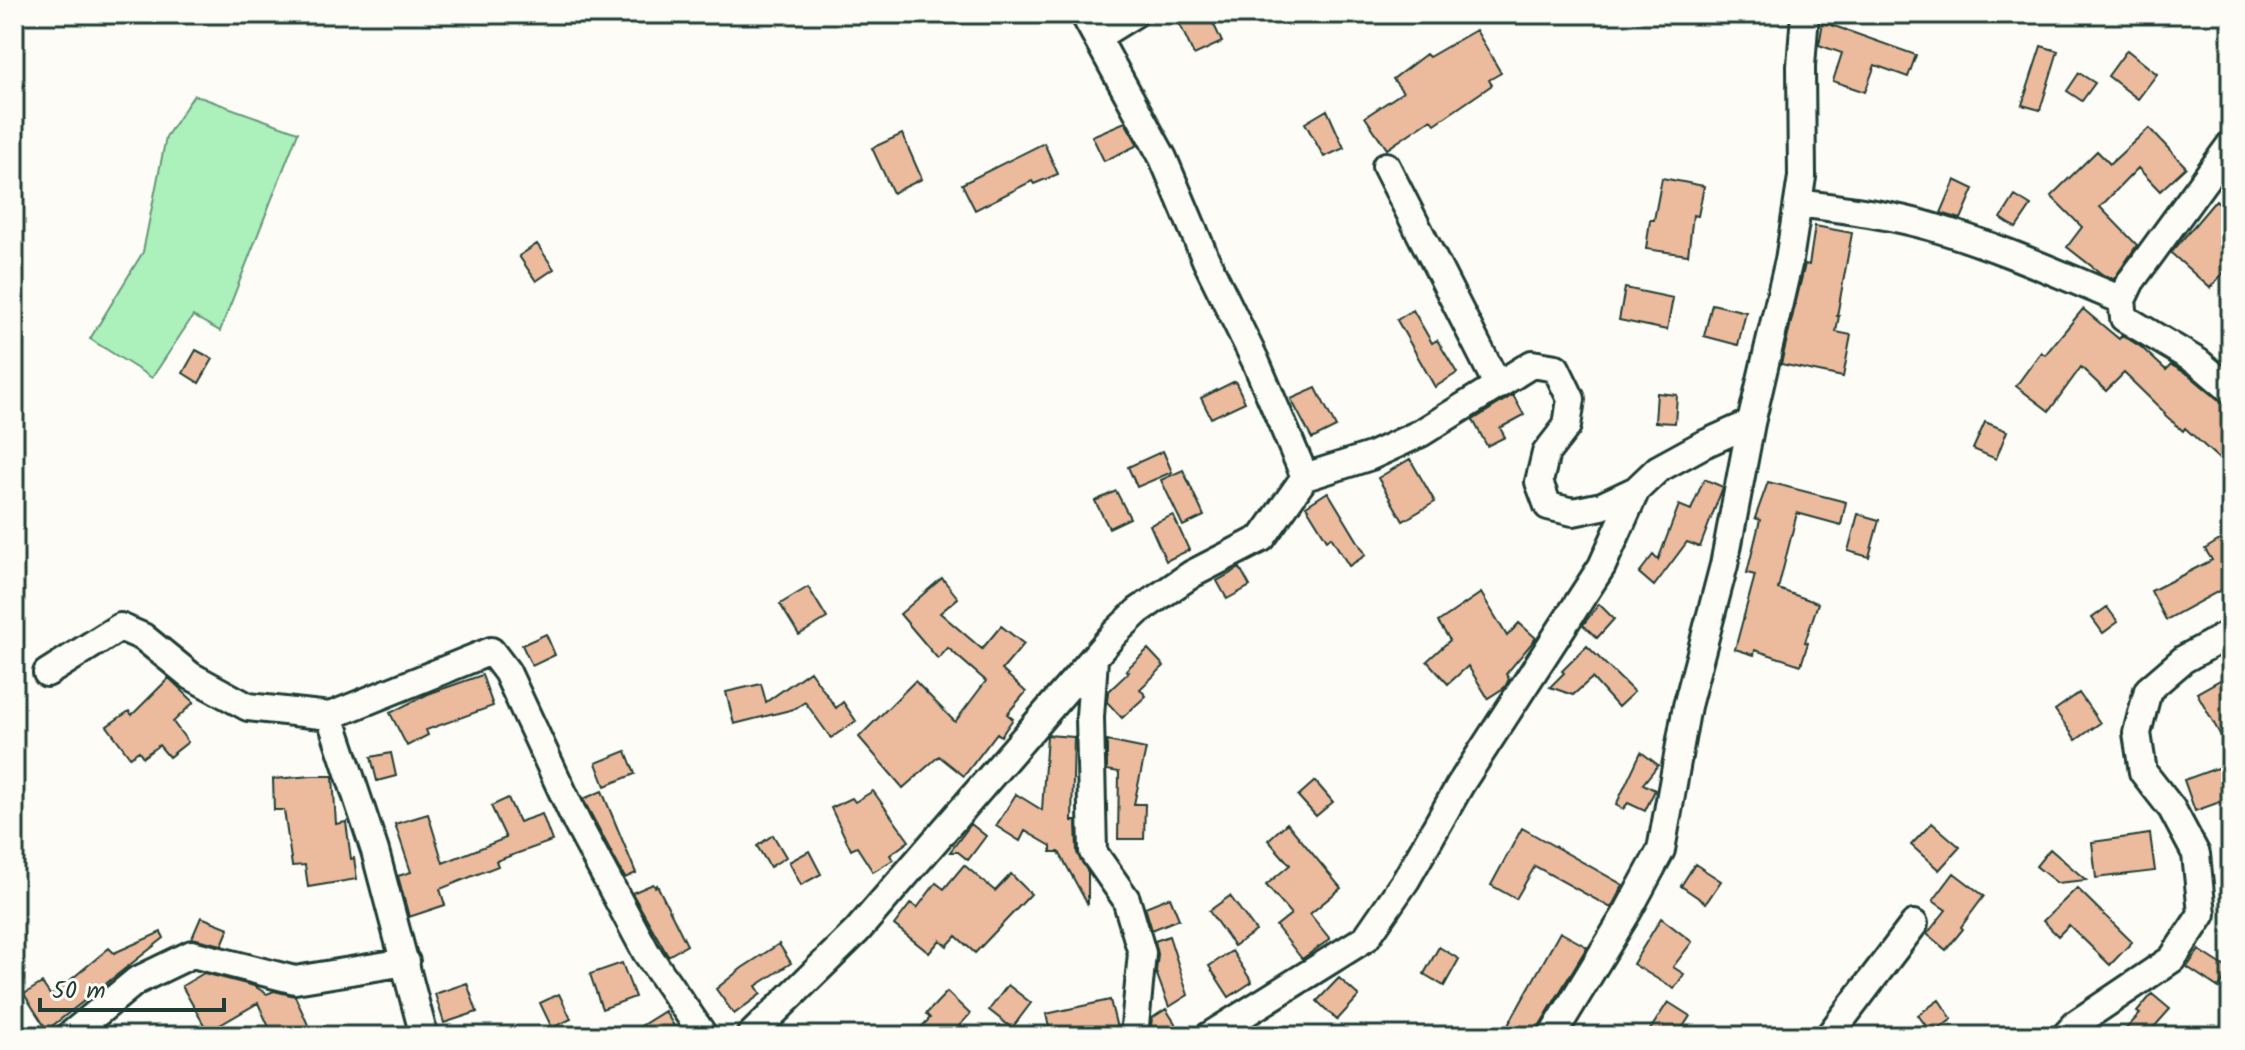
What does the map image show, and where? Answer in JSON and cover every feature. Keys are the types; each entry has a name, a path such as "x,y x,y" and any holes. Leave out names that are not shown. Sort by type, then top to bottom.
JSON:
{"street":[{"path":"1084,14 1163,158 1305,477"},
{"path":"1097,37 1134,14"},
{"path":"1552,1036 1661,850 1687,706 1724,565 1751,423 1789,260 1802,177 1801,66 1805,14"},
{"path":"2231,144 2131,281 2122,300 2124,318 2198,362 2231,390"},
{"path":"1386,166 1497,384"},
{"path":"1798,203 1859,211 1930,226 2000,250 2122,300"},
{"path":"750,1036 857,931 1115,633 1138,611 1192,574 1262,538 1305,477 1371,456 1421,433 1532,364 1556,368 1571,399 1567,426 1546,453 1539,482 1548,506 1573,512 1602,506 1636,490 1658,469 1751,423"},
{"path":"1209,1036 1366,938 1406,880 1493,733 1602,566 1636,490"},
{"path":"47,673 120,627 143,637 191,676 248,707 330,716 491,651 507,672 577,823 646,952 704,1036"},
{"path":"2065,1036 2077,1023 2172,959 2202,914 2196,854 2172,809 2143,772 2137,733 2148,690 2184,659 2231,633"},
{"path":"1094,659 1090,717 1093,852 1126,899 1142,953 1134,1036"},
{"path":"330,716 375,851 424,1036"},
{"path":"1829,1036 1914,924"},
{"path":"69,1036 136,981 192,954 295,980 406,962"}],"green space":[{"path":"194,95 298,132 220,331 193,316 152,378 90,339 143,252 166,137"}],"building":[{"path":"1175,14 1209,14 1222,42 1194,55"},
{"path":"1823,22 1916,55 1908,77 1875,65 1865,92 1833,81 1842,53 1819,45"},
{"path":"1476,30 1501,73 1489,80 1492,85 1435,124 1431,119 1387,149 1365,117 1403,92 1393,79 1426,54 1429,57"},
{"path":"2041,46 2058,51 2040,110 2022,105"},
{"path":"2127,50 2157,74 2138,99 2108,76"},
{"path":"2079,73 2095,83 2082,101 2067,91"},
{"path":"1327,110 1344,148 1324,157 1305,123"},
{"path":"1125,122 1138,145 1104,161 1092,136"},
{"path":"2149,128 2186,167 2160,191 2138,168 2100,207 2137,245 2114,279 2103,275 2067,247 2082,227 2051,196 2097,151 2110,164"},
{"path":"902,134 922,179 893,193 872,148"},
{"path":"1044,143 1058,174 1034,184 1032,181 975,210 962,184"},
{"path":"1662,178 1704,186 1698,216 1693,215 1688,255 1646,249 1650,220 1654,220"},
{"path":"1955,180 1974,189 1961,219 1941,213"},
{"path":"2015,196 2031,206 2016,228 2001,218"},
{"path":"2216,200 2231,214 2231,264 2210,288 2171,253"},
{"path":"1815,226 1852,233 1836,332 1851,335 1843,377 1781,364 1805,264 1809,265"},
{"path":"537,244 554,269 536,281 519,256"},
{"path":"1625,288 1673,298 1667,330 1619,320"},
{"path":"1712,304 1746,312 1738,345 1704,336"},
{"path":"2083,309 2119,339 2122,335 2141,347 2166,370 2171,365 2231,406 2231,470 2185,428 2183,431 2164,414 2124,373 2106,391 2081,367 2049,411 2016,386 2041,352 2045,355"},
{"path":"1413,310 1432,343 1437,340 1457,373 1435,387 1397,320"},
{"path":"196,350 213,359 199,383 183,373"},
{"path":"1235,381 1245,402 1211,418 1201,398"},
{"path":"1316,388 1336,427 1312,439 1291,399"},
{"path":"1657,393 1677,395 1675,423 1655,422"},
{"path":"1513,395 1524,415 1500,428 1505,437 1487,446 1473,420"},
{"path":"1985,422 2007,431 1996,459 1973,449"},
{"path":"1163,451 1172,472 1137,487 1128,467"},
{"path":"1410,459 1435,502 1403,521 1378,478"},
{"path":"1183,470 1204,516 1183,526 1161,480"},
{"path":"1704,479 1723,487 1700,547 1687,542 1654,586 1639,573 1653,555 1658,560 1679,505 1691,510"},
{"path":"1768,482 1846,502 1841,525 1797,513 1778,589 1818,603 1801,665 1755,650 1754,655 1735,649 1755,575 1747,573 1760,520 1755,518"},
{"path":"1116,491 1130,518 1109,528 1095,501"},
{"path":"1328,492 1366,555 1349,566 1331,537 1327,540 1306,506"},
{"path":"1858,514 1879,520 1869,557 1848,551"},
{"path":"1173,515 1189,550 1166,561 1150,525"},
{"path":"2231,533 2231,591 2228,586 2166,620 2151,591 2212,560 2205,549"},
{"path":"1240,568 1250,586 1227,599 1217,581"},
{"path":"942,578 958,598 940,613 982,649 1001,626 1024,644 1002,670 1026,692 1007,714 1013,719 1001,736 997,733 964,776 939,756 903,788 859,737 915,681 955,722 986,681 948,648 938,659 900,614"},
{"path":"808,587 827,618 799,635 780,604"},
{"path":"1481,593 1507,636 1519,623 1536,638 1506,674 1509,679 1505,687 1488,698 1468,666 1448,684 1427,661 1450,640 1438,622"},
{"path":"1599,604 1614,619 1597,638 1583,625"},
{"path":"2107,607 2118,622 2103,633 2092,618"},
{"path":"546,634 555,655 532,666 522,645"},
{"path":"1587,646 1634,692 1618,707 1592,678 1573,695 1550,687"},
{"path":"1148,649 1164,666 1140,689 1146,696 1122,718 1107,702 1108,692"},
{"path":"810,671 836,708 843,702 856,721 831,738 805,702 794,709 734,724 726,692 761,684 766,702"},
{"path":"2231,674 2231,754 2197,693"},
{"path":"482,675 493,706 426,730 428,735 407,746 390,713 428,694"},
{"path":"169,678 194,702 173,722 188,742 169,757 159,745 143,757 139,751 130,757 107,726 129,711 132,715"},
{"path":"2079,693 2100,723 2076,740 2055,710"},
{"path":"1047,735 1074,737 1072,821 1076,821 1077,853 1088,872 1088,905 1059,852 1051,852 1051,846 1025,831 1020,841 996,826 1016,794 1042,810"},
{"path":"1107,741 1146,749 1134,804 1145,804 1144,839 1118,839 1119,772 1107,770"},
{"path":"626,751 635,774 605,786 596,763"},
{"path":"1641,752 1658,765 1643,784 1655,790 1645,811 1628,803 1623,809 1616,805"},
{"path":"391,753 396,776 377,781 371,757"},
{"path":"2231,763 2231,798 2195,811 2184,780"},
{"path":"333,776 336,824 346,822 357,879 308,887 305,865 292,866 284,810 274,810 273,779"},
{"path":"1315,781 1333,802 1316,816 1298,796"},
{"path":"602,791 636,873 625,878 583,799"},
{"path":"873,791 909,841 890,855 893,860 873,872 857,847 851,850 831,808 852,798 855,802"},
{"path":"508,798 519,822 542,814 552,841 496,861 498,866 440,889 445,905 409,917 398,876 411,872 395,824 428,814 443,863 506,838 491,806"},
{"path":"1287,823 1341,888 1310,914 1330,939 1302,959 1276,926 1291,914 1266,885 1290,865 1268,840"},
{"path":"1932,823 1960,847 1939,870 1911,845"},
{"path":"971,824 986,836 968,860 958,852 950,852"},
{"path":"1522,828 1623,885 1611,908 1535,866 1516,899 1491,885"},
{"path":"2150,834 2155,871 2096,878 2092,842"},
{"path":"773,835 786,857 770,867 757,846"},
{"path":"2050,849 2086,880 2057,883 2036,866"},
{"path":"809,851 821,874 801,885 789,862"},
{"path":"1695,864 1721,881 1706,903 1681,886"},
{"path":"964,865 995,891 1011,874 1031,894 975,953 956,936 947,946 940,940 929,953 894,925 911,903 917,908 936,883 944,889"},
{"path":"1954,873 1984,896 1946,950 1927,934 1946,910 1933,901"},
{"path":"653,884 655,887 657,885 687,945 668,956 632,893"},
{"path":"2077,888 2132,942 2110,965 2069,925 2058,936 2043,921"},
{"path":"1230,896 1256,931 1234,946 1209,911"},
{"path":"1170,897 1179,919 1152,930 1145,907"},
{"path":"201,917 229,928 222,945 192,938"},
{"path":"1661,918 1692,942 1673,967 1684,974 1674,989 1633,964"},
{"path":"161,932 164,938 47,1030 24,994 42,983 51,996 109,948 114,953"},
{"path":"1560,932 1587,947 1536,1036 1502,1036"},
{"path":"1169,936 1188,995 1169,1007 1156,972 1158,954 1155,941"},
{"path":"779,944 791,963 756,986 761,994 734,1014 716,989"},
{"path":"1439,947 1459,959 1444,986 1424,974"},
{"path":"2199,950 2230,970 2219,988 2187,967"},
{"path":"1232,951 1252,982 1229,997 1209,966"},
{"path":"622,963 635,997 602,1009 590,974"},
{"path":"204,973 254,986 267,994 274,991 295,996 313,1036 273,1036 258,1003 208,1032 182,986"},
{"path":"1339,978 1359,996 1337,1020 1317,1001"},
{"path":"467,983 477,1012 444,1023 435,994"},
{"path":"1008,985 1031,1003 1012,1028 989,1010"},
{"path":"947,992 970,1014 950,1036 913,1036 930,1018 926,1014"},
{"path":"559,994 571,1019 552,1028 540,1003"},
{"path":"2152,994 2170,1009 2146,1036 2119,1036 2140,1014 2137,1012"},
{"path":"1110,1000 1118,1032 1099,1036 1051,1036 1046,1014"},
{"path":"1939,1000 1952,1019 1932,1034 1918,1015"},
{"path":"1668,1002 1690,1016 1677,1036 1646,1036"},
{"path":"1166,1009 1183,1036 1150,1035 1152,1018"},
{"path":"665,1011 680,1036 625,1036"}]}
